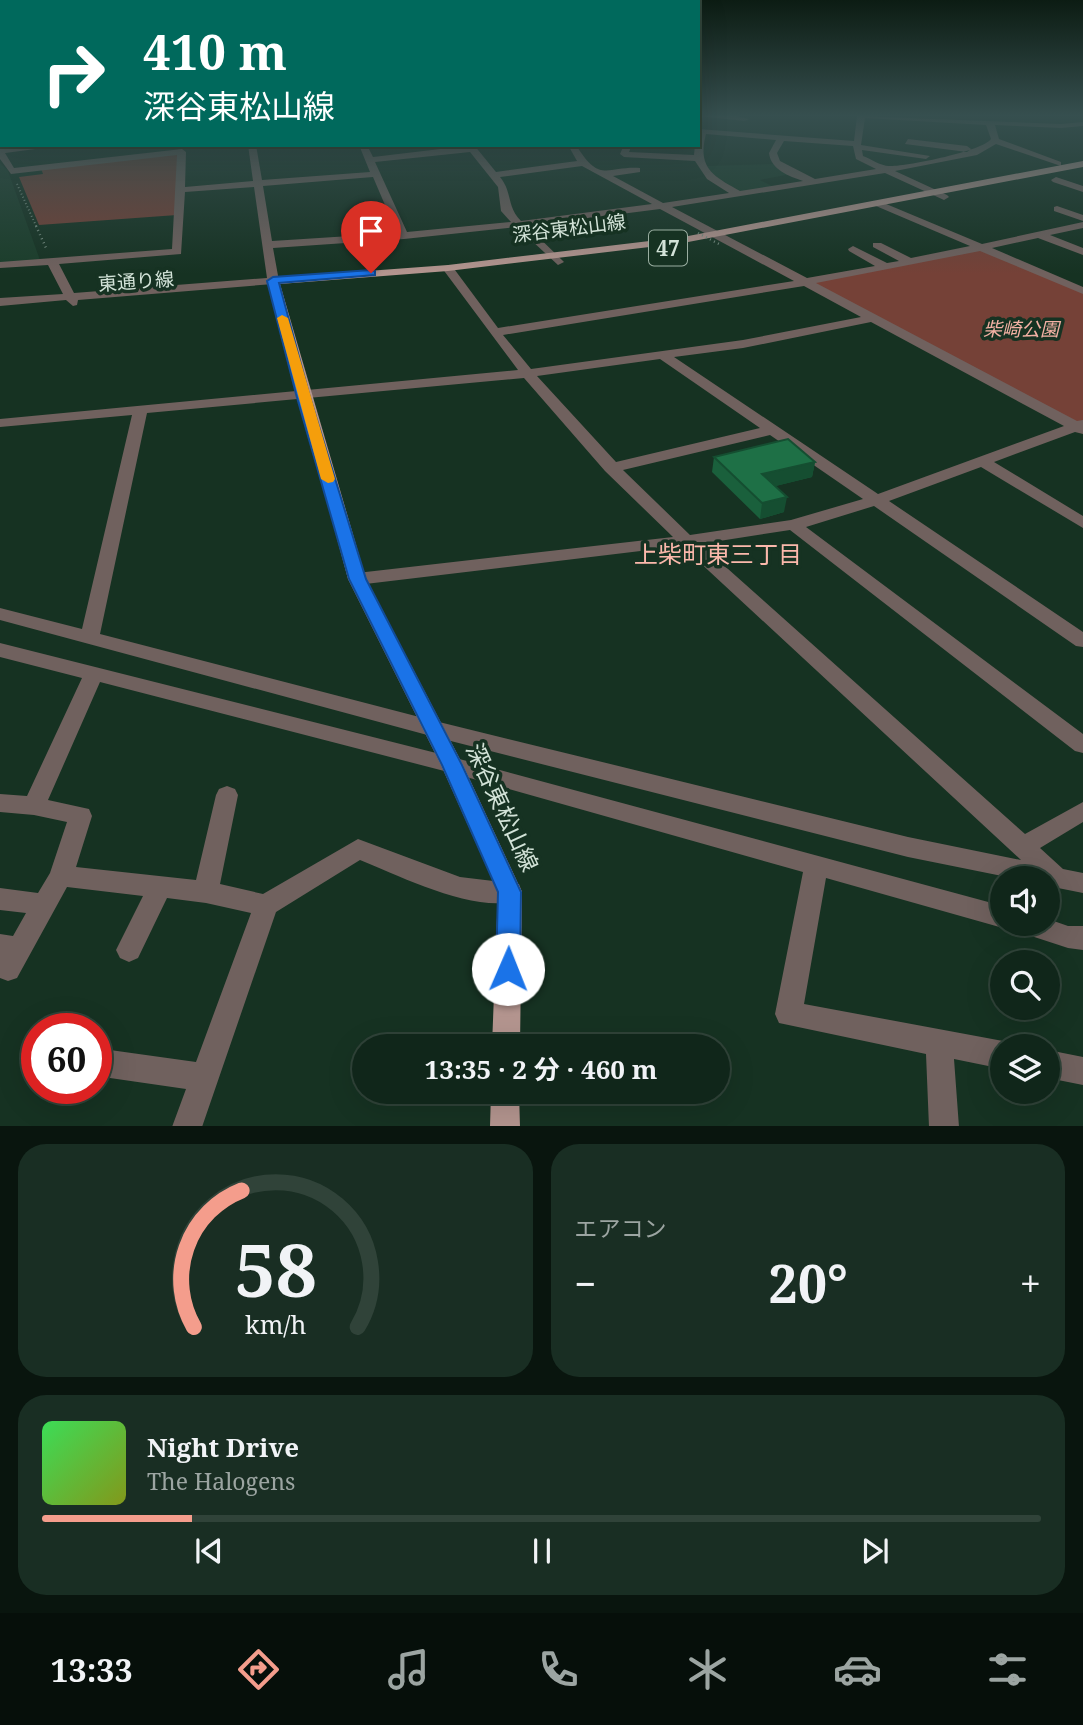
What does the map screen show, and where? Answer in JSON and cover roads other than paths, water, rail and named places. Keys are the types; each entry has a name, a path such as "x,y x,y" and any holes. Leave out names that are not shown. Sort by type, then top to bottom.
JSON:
{"main road":[{"name":"深谷東松山線","path":"506,1034 509,892 452,765 358,579 274,285 450,270 717,239 1068,169"},
{"name":"深谷東松山線","path":"939,195 1016,177 1053,173"},
{"path":"1053,173 1083,175"},
{"path":"505,1104 505,1126"}],"street":[{"path":"10,169 11,171 33,169"},
{"path":"0,265 177,252 181,169"},
{"path":"256,169 274,285"},
{"path":"372,169 404,236"},
{"path":"489,169 503,187 506,211 555,259"},
{"path":"495,175 542,169"},
{"path":"593,169 717,239 1081,427"},
{"path":"703,169 705,173 738,195"},
{"path":"785,169 813,182"},
{"path":"878,169 939,195"},
{"path":"267,245 519,226 664,207 889,169"},
{"path":"1045,169 1083,189"},
{"path":"604,175 637,170"},
{"path":"180,190 374,174"},
{"path":"883,206 1083,291"},
{"path":"1057,209 1083,218"},
{"path":"496,332 806,284 1083,225"},
{"path":"1038,235 1083,253"},
{"path":"877,245 910,262"},
{"path":"853,249 885,267"},
{"path":"52,261 72,300"},
{"path":"450,270 529,373 610,468 684,541 1044,866"},
{"name":"東通り線","path":"0,308 274,285"},
{"name":"東通り線","path":"0,302 72,300"},
{"path":"0,423 529,373 793,335 872,318"},
{"path":"661,354 1083,641"},
{"path":"89,639 140,411"},
{"path":"358,579 684,541 793,525 877,500 1081,427"},
{"path":"610,468 772,429"},
{"path":"982,461 1083,523"},
{"path":"793,525 1083,746"},
{"path":"0,614 432,728 908,847 997,866"},
{"path":"0,650 452,765 990,913"},
{"path":"34,806 94,674"},
{"path":"206,892 227,795"},
{"path":"0,803 34,806 81,816 61,876 9,954"},
{"path":"1023,847 1083,811"},
{"path":"187,1126 266,905 358,849 459,888 509,892"},
{"path":"816,866 789,1014 990,1053"},
{"path":"61,876 206,892 266,905"},
{"path":"1060,879 1083,883"},
{"path":"130,950 160,887"},
{"path":"0,899 44,905"},
{"path":"1060,934 1083,938"},
{"path":"939,1043 944,1126"},
{"path":"112,1064 203,1077"},
{"path":"1060,1066 1083,1071"}],"district":[{"name":"上柴町東三丁目","path":"718,553"}],"park label":[{"name":"柴崎公園","path":"1021,329"}]}
